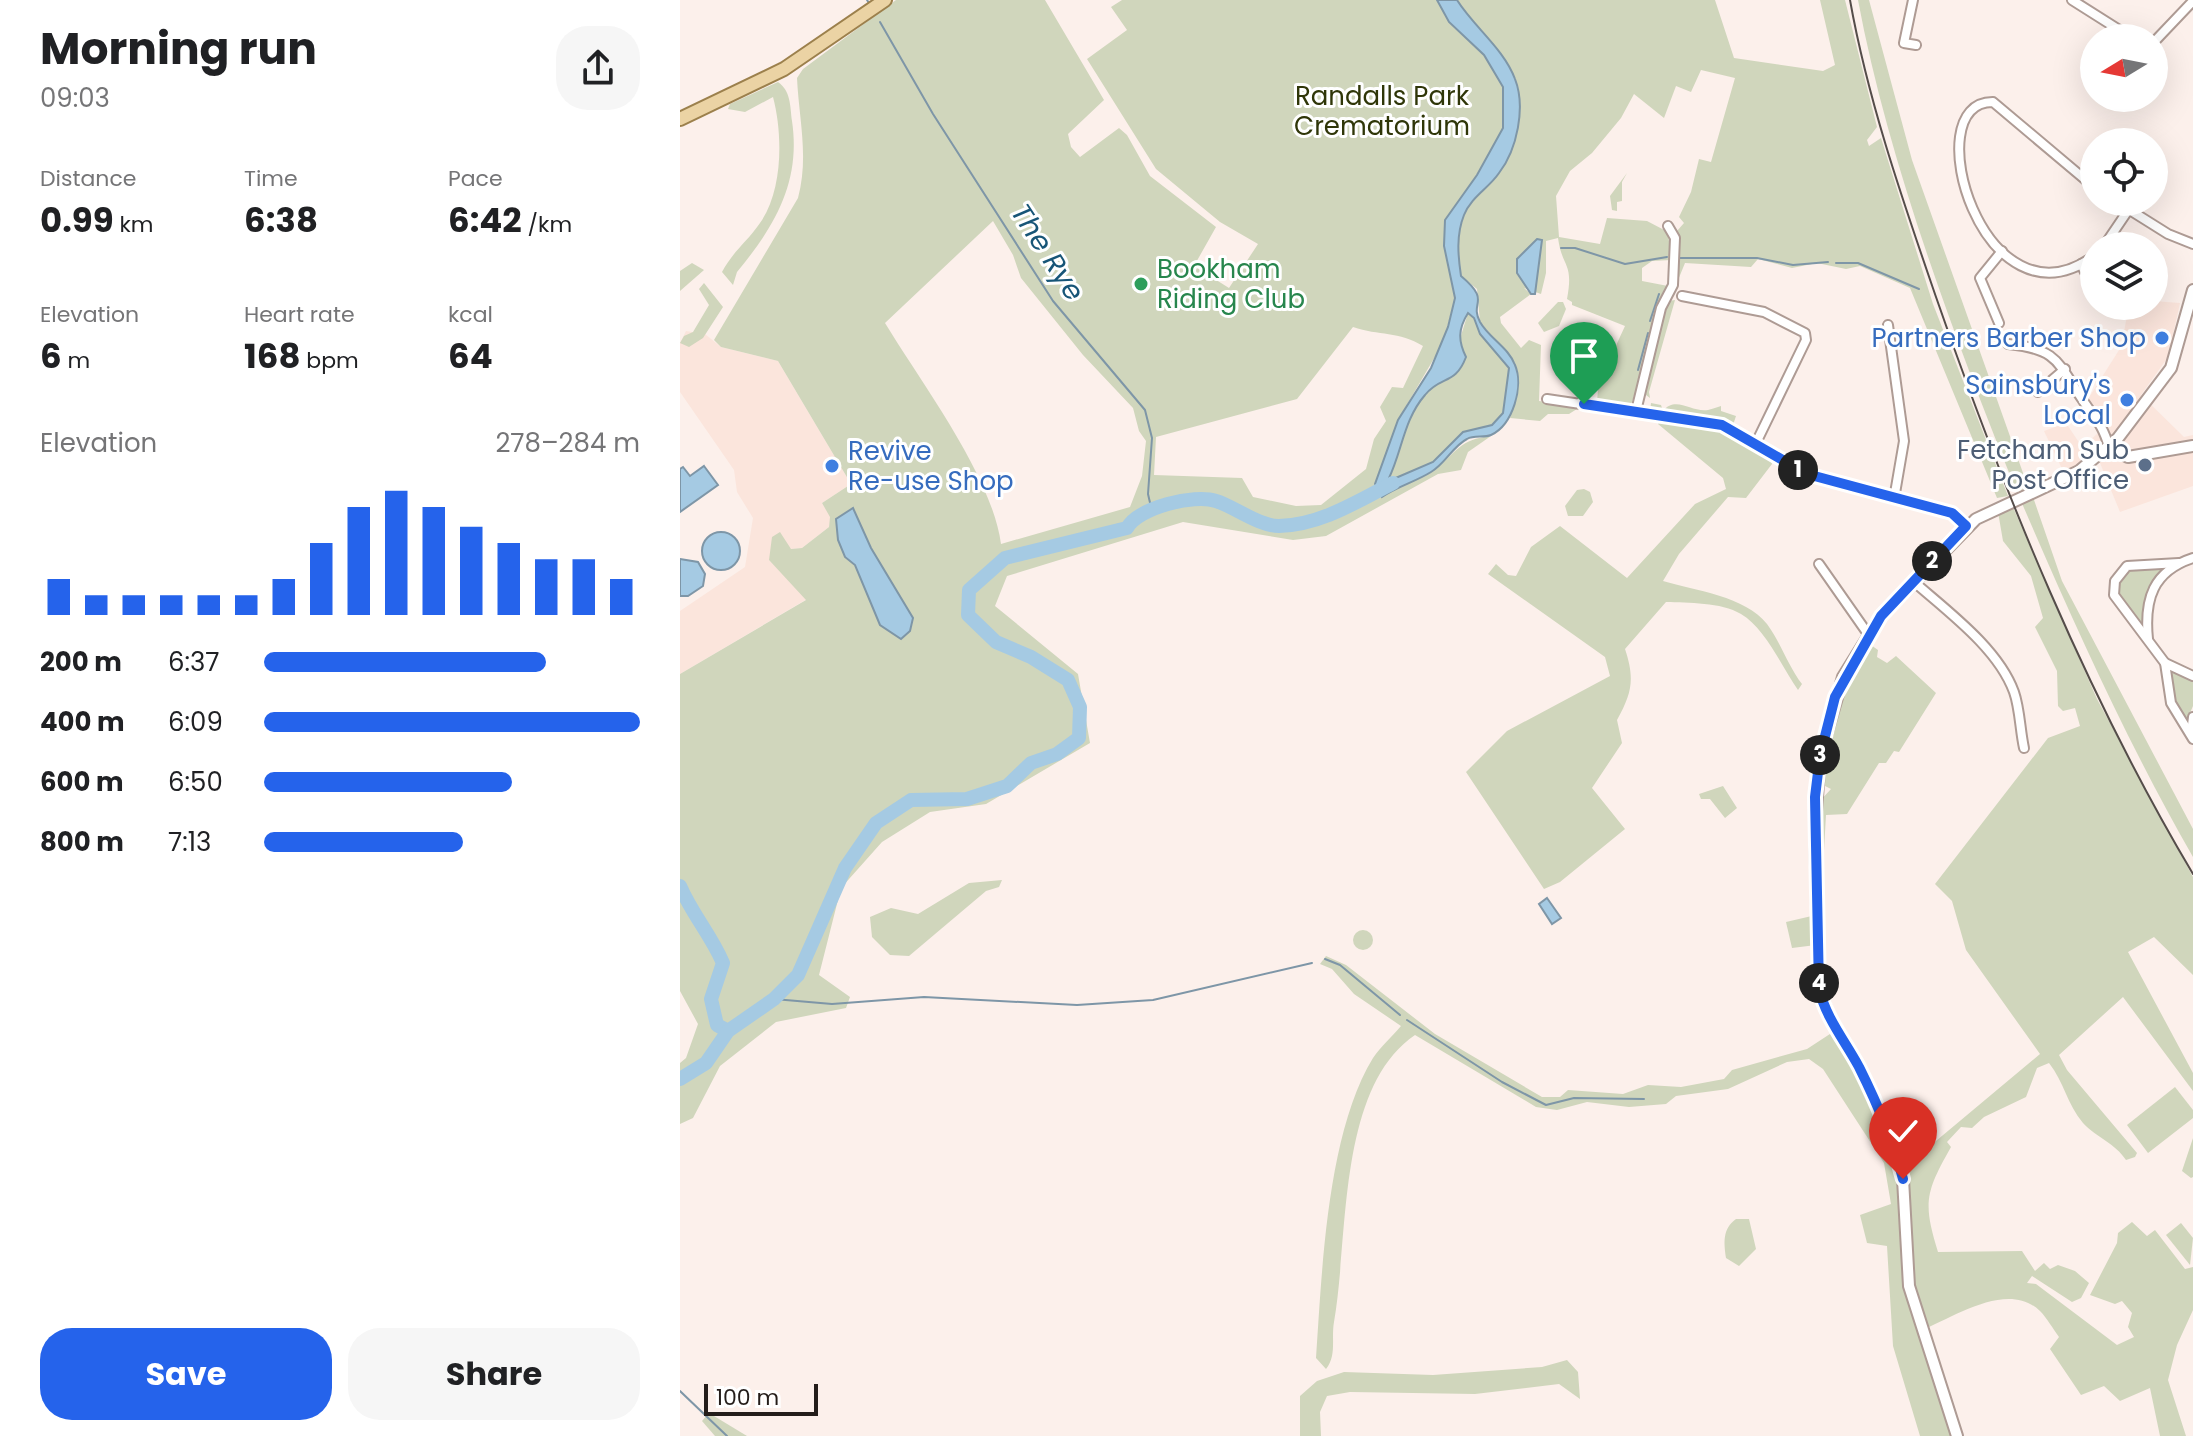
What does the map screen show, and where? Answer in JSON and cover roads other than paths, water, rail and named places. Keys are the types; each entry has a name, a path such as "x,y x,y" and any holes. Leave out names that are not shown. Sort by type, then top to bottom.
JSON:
{"main road":[{"path":"680,119 784,69 883,2"}],"street":[{"path":"1913,0 1904,43 1916,45"},
{"path":"2072,0 2110,24"},
{"path":"2168,27 2193,1"},
{"path":"2080,176 1997,104 1988,101 1966,116 1959,133 1959,166 1976,216 2002,251 2022,266 2046,272 2064,271 2080,264"},
{"path":"2140,216 2168,234 2193,244"},
{"path":"1636,411 1661,308 1673,285 1675,238 1668,226"},
{"path":"1999,323 1980,278 2002,251"},
{"path":"1957,1436 1909,1286 1903,1179 1893,1141 1859,1067 1829,1016 1819,989 1817,775 1835,697 1868,634 1966,526 1992,509 2079,471 2109,447 2167,376 2178,353 2193,290"},
{"path":"1682,296 1764,312 1805,333 1806,340 1756,443"},
{"path":"1888,325 1905,450 1894,499"},
{"path":"2008,344 2043,350 2065,369 2080,397 2102,423 2109,447 2128,457 2193,446"},
{"path":"2038,392 2065,369"},
{"path":"1547,399 1701,419 1735,431 1807,474 1952,513 1966,526"},
{"path":"2148,639 2148,599 2162,575 2193,558"},
{"path":"2179,563 2132,564 2122,570 2115,581 2117,600 2165,663 2171,703 2192,736"},
{"path":"1819,564 1868,634"},
{"path":"1913,581 1985,650 2008,680 2015,697 2024,748"},
{"path":"2165,663 2193,676"},
{"path":"2192,736 2193,717"}],"water":[{"path":"1437,0 1457,0 1504,58 1518,90 1520,115 1511,153 1495,178 1467,209 1461,223 1458,246 1461,276 1476,291 1480,322 1515,365 1517,394 1511,414 1499,430 1488,436 1467,439 1431,472 1382,497 1375,484 1398,420 1431,368 1448,327 1455,298 1444,246 1445,220 1477,175 1503,128 1503,87 1484,55 1449,22","holes":["1468,313 1474,318 1480,334 1509,368 1503,413 1492,425 1463,432 1433,462 1391,480 1389,478 1412,414 1431,389 1462,366 1466,357 1460,340 1462,324"]},
{"path":"1537,239 1542,240 1535,294 1531,294 1517,273 1517,259"},
{"path":"704,466 718,485 680,512 680,469 683,467 690,476"},
{"path":"853,508 871,548 913,618 910,631 901,639 880,625 855,565 845,557 838,540 836,519"},
{"path":"721,532 734,538 740,551 734,564 721,570 708,564 702,551 708,538"},
{"path":"680,559 698,562 705,574 703,586 688,596 680,596"},
{"path":"1547,898 1561,918 1552,924 1539,904"}],"waterway":[{"name":"The Rye","path":"880,22 933,114 1053,301 1145,410 1152,438 1148,494 1151,507"},
{"path":"1561,248 1575,248 1625,264 1667,257"},
{"path":"1680,258 1757,258 1793,265 1828,262"},
{"path":"1836,263 1858,263 1919,289"},
{"path":"1650,321 1659,294"},
{"path":"1638,370 1648,333"},
{"path":"680,1079 706,1063 728,1031 774,999 798,975 845,868 876,823 911,800 967,799 1007,786 1031,763 1057,754 1079,738 1080,707 1068,680 1031,657 996,642 968,615 969,590 1005,558 1127,528 1155,508 1194,499 1216,501 1263,523 1295,525 1324,517 1393,483"},
{"path":"680,886 723,963 711,999 717,1025 728,1031"},
{"path":"1325,959 1340,965 1400,1015"},
{"path":"774,999 832,1004 924,997 1077,1005 1153,1000 1312,963"},
{"path":"1407,1020 1502,1082 1546,1105 1574,1098 1644,1099"},
{"path":"680,1391 727,1436"}],"railway":[{"path":"1850,0 1866,76 1899,187 1962,371 2019,519 2117,736 2193,874"}],"place":[{"name":"Bookham Riding Club","path":"1141,284"},
{"name":"Partners Barber Shop","path":"2162,338"},
{"name":"Sainsbury's Local","path":"2127,400"},
{"name":"Fetcham Sub Post Office","path":"2145,465"},
{"name":"Revive Re-use Shop","path":"832,466"}],"park label":[{"name":"Randalls Park Crematorium","path":"1382,111"}]}
